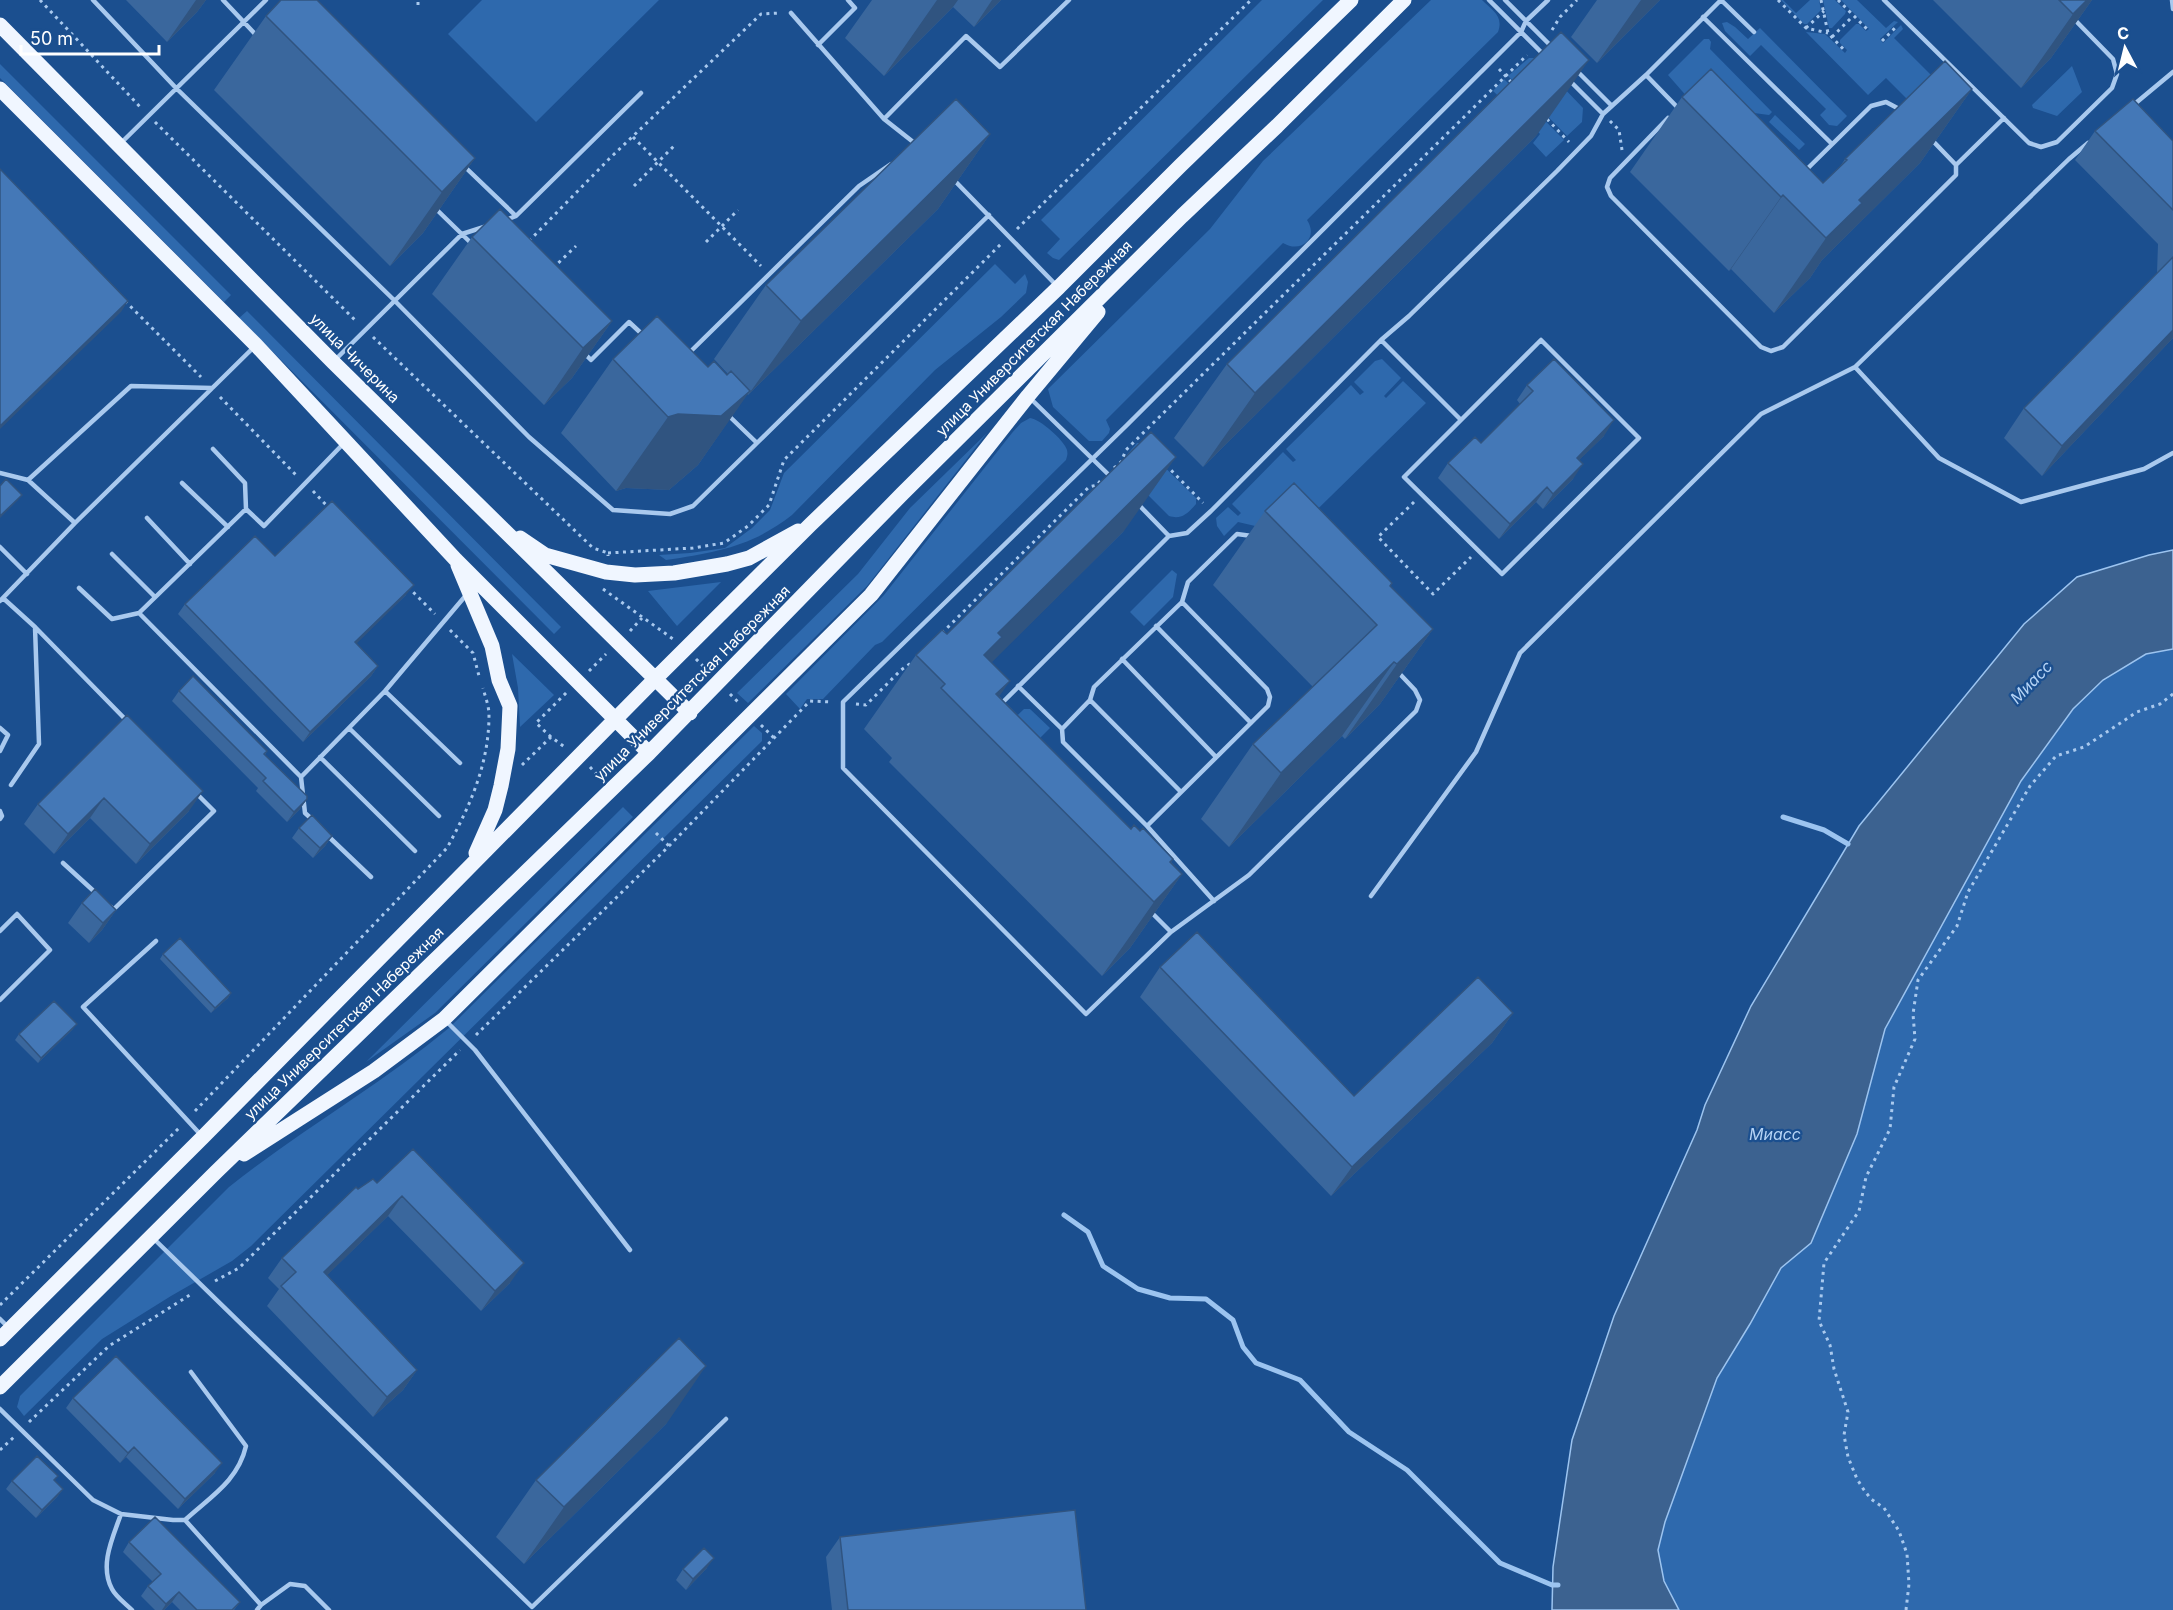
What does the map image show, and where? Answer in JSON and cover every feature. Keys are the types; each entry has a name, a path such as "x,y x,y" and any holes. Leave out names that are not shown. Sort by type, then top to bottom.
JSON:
{"main road":[{"name":"улица Университетская Набережная","path":"3,1329 202,1137 472,861 811,524 1059,287 1351,0"},
{"name":"улица Университетская Набережная","path":"0,1387 216,1172 649,753 902,494 1404,0"},
{"name":"улица Чичерина","path":"0,25 333,362 690,712"},
{"path":"0,89 256,345 456,560 649,753"},
{"path":"216,1172 374,1071 444,1019 872,595 1028,396 1102,306 1182,216"},
{"path":"490,518 545,555 606,572 645,575 704,569 749,558 811,524"},
{"path":"456,560 492,646 499,680 510,706 508,749 501,786 495,810 472,861"}],"lane":[{"path":"93,0 176,88 394,300 529,437 613,510 670,514 693,506 989,216"},
{"path":"223,0 260,38"},
{"path":"119,145 266,0"},
{"path":"818,45 855,8 848,0"},
{"path":"884,120 966,36 1000,67 1069,0"},
{"path":"1489,0 1546,57"},
{"path":"1505,0 1554,49"},
{"path":"1390,664 1415,690 1420,700 1416,711 1249,875 1171,932 1086,1014 843,768 843,702 1127,425 1521,32 1526,21 1548,0"},
{"path":"993,711 1169,536 1187,533 1211,511 1381,340 1409,316 1591,136 1603,114 1611,105 1646,75 1721,0 1754,32"},
{"path":"1884,0 2029,143 2042,147 2057,142 2112,88 2117,74 2113,59 2071,17"},
{"path":"2172,0 2173,9"},
{"path":"791,13 884,120 925,152"},
{"path":"1703,17 1832,144"},
{"path":"1571,65 1611,105"},
{"path":"2130,108 2173,72"},
{"path":"1563,73 1603,114"},
{"path":"1646,75 1686,116"},
{"path":"1964,93 1970,85"},
{"path":"333,362 462,234 516,216 641,93"},
{"path":"1800,176 1871,106 1886,102 1899,107 1907,115"},
{"path":"1678,108 1610,178 1607,187 1611,196 1761,347 1772,351 1783,347 1956,175 1956,165 1923,132"},
{"path":"1956,165 2004,118"},
{"path":"1371,896 1476,752 1520,653 1761,414 1856,367 2069,159 2095,137"},
{"path":"908,152 918,145"},
{"path":"684,358 859,186 898,159"},
{"path":"460,162 516,216"},
{"path":"947,174 1059,287"},
{"path":"428,201 477,249"},
{"path":"577,346 591,360 629,322 645,336"},
{"path":"1381,340 1461,420"},
{"path":"1541,340 1639,438 1502,574 1404,477 1461,420 1541,340"},
{"path":"133,728 35,627 2,600 75,523 256,345"},
{"path":"1856,367 1939,458 2021,502 2144,469 2173,453"},
{"path":"28,480 131,386 212,388"},
{"path":"1028,396 1115,482"},
{"path":"726,414 757,443"},
{"path":"213,449 245,483 246,510 264,526 346,441"},
{"path":"0,472 28,480 75,523"},
{"path":"182,483 228,527"},
{"path":"1131,497 1169,536"},
{"path":"79,588 111,620 139,613 246,510"},
{"path":"147,518 190,564"},
{"path":"1062,729 1090,700 1094,687 1182,602 1188,582 1237,534 1256,536"},
{"path":"0,547 27,573"},
{"path":"112,554 155,597"},
{"path":"301,777 385,691 469,591"},
{"path":"1147,826 1268,706 1270,697 1267,689 1182,602"},
{"path":"139,613 301,777 305,813 371,877"},
{"path":"1156,626 1251,723"},
{"path":"11,785 39,744 35,627"},
{"path":"1122,659 1216,757"},
{"path":"1018,686 1062,729 1063,742 1147,826 1214,901"},
{"path":"385,691 460,763"},
{"path":"1090,700 1181,792"},
{"path":"0,728 8,735 0,751"},
{"path":"349,728 439,816"},
{"path":"320,757 415,851"},
{"path":"63,863 113,910 214,812 190,786"},
{"path":"0,811 2,816 0,819"},
{"path":"1146,907 1171,932"},
{"path":"0,931 17,914 50,950 0,1000"},
{"path":"156,941 84,1007 202,1137"},
{"path":"444,1019 468,1043 630,1250"},
{"path":"151,1236 532,1607 726,1419"},
{"path":"0,1409 93,1500 121,1514 185,1520 232,1478 242,1463 246,1446 191,1372"},
{"path":"121,1514 107,1558 108,1577 113,1591 132,1610"},
{"path":"185,1520 261,1605"},
{"path":"257,1610 290,1584 304,1586 329,1610"}],"path":[{"path":"40,0 149,116 365,330 593,548 608,553 693,548 724,543 748,525 769,505 784,460 1251,0"},
{"path":"1546,41 1560,17 1577,0"},
{"path":"1821,0 1828,33"},
{"path":"1838,0 1868,30"},
{"path":"1781,1 1806,28 1828,33 1846,52"},
{"path":"1806,28 1824,11"},
{"path":"523,247 609,159 760,14 791,13"},
{"path":"1832,37 1853,16"},
{"path":"1882,41 1903,20"},
{"path":"939,637 1089,487 1097,484 1121,462 1126,450 1525,56 1538,49"},
{"path":"1491,61 1513,84"},
{"path":"1545,117 1577,150"},
{"path":"1619,136 1620,148"},
{"path":"633,137 770,274"},
{"path":"634,186 676,144"},
{"path":"706,242 738,210"},
{"path":"550,271 576,246"},
{"path":"122,298 329,508"},
{"path":"1127,425 1139,437"},
{"path":"1163,462 1211,511"},
{"path":"1422,494 1378,537 1433,594 1478,550"},
{"path":"608,553 603,589 687,649 775,739"},
{"path":"0,1305 187,1121 447,848 468,810 485,758 489,713 473,653 402,581"},
{"path":"0,1450 109,1346 239,1268 775,739 810,701 866,705 901,670 922,653"},
{"path":"1906,1610 1909,1584 1905,1546 1899,1531 1884,1508 1871,1499 1857,1479 1848,1457 1844,1435 1848,1412 1834,1369 1830,1345 1819,1321 1824,1263 1859,1211 1866,1177 1890,1129 1894,1087 1915,1039 1913,1014 1918,980 1957,926 1968,892 2030,786 2056,756 2084,747 2137,712 2160,704 2173,694"}],"shaded area":[{"path":"482,0 659,0 536,122 448,34"},
{"path":"1262,0 1323,0 1059,260 1053,258 1047,253 1060,239 1041,220"},
{"path":"1431,0 1482,0 1498,17 1498,32 1307,220 1311,233 1306,242 1296,247 1283,243 1106,420 1110,429 1102,441 1089,441 1053,407 1048,389 1210,229 1263,161"},
{"path":"1781,0 1796,13 1810,0 1819,0 1821,10 1807,24 1804,24"},
{"path":"1823,0 1835,0 1846,11 1832,28 1829,28"},
{"path":"1841,0 1857,0 1886,28 1894,21 1898,22 1880,39 1883,43 1901,25 1903,29 1894,38 1938,82 1914,106 1886,78 1868,95 1806,32 1825,34 1845,53 1847,50 1840,40 1856,24 1866,31 1869,29"},
{"path":"1727,22 1748,39 1760,28 1847,116 1837,126 1829,125 1820,115 1826,109 1761,45 1750,56 1725,31 1722,23"},
{"path":"1704,39 1709,39 1710,49 1772,112 1769,115 1754,113 1758,133 1689,99 1668,75"},
{"path":"1529,58 1535,58 1583,108 1582,122 1567,136 1508,76"},
{"path":"0,64 231,295 224,302 0,78"},
{"path":"2072,66 2082,92 2057,116 2033,108 2032,105"},
{"path":"1504,79 1564,140 1546,157 1533,143 1540,134 1512,104 1509,106 1493,91"},
{"path":"1775,115 1805,144 1799,150 1769,122"},
{"path":"995,264 1015,284 1025,274 1028,282 1026,293 1001,317 935,370 792,515 762,534 747,541 717,551 666,560 659,555 725,548 752,528 770,510 784,473"},
{"path":"247,311 561,627 554,634 239,318"},
{"path":"1382,359 1401,378 1384,396 1386,398 1403,381 1426,403 1283,543 1268,529 1238,522 1224,536 1217,526 1216,518 1228,507 1238,516 1241,513 1232,504 1283,452 1293,462 1296,460 1286,449 1351,385 1360,395 1364,392 1354,382 1375,361"},
{"path":"1030,418 1057,436 1067,450 1066,460 882,642 875,645 823,699 807,699 800,709 786,694 884,595 1012,433 1021,423"},
{"path":"987,433 867,586 748,703 737,693 858,574 910,508"},
{"path":"1137,443 1140,443 1196,498 1196,504 1184,515 1169,516 1124,471 1125,457"},
{"path":"1172,570 1177,574 1173,597 1144,626 1130,612"},
{"path":"721,582 677,626 648,591"},
{"path":"2173,649 2173,1610 1679,1610 1664,1581 1658,1549 1665,1522 1717,1378 1781,1268 1811,1243 1857,1134 1885,1029 2021,781 2073,709 2103,680 2146,654"},
{"path":"512,654 554,695 520,727 518,688"},
{"path":"1024,709 1030,709 1050,728 1021,757 998,734"},
{"path":"754,726 762,733 762,741 251,1246 232,1261 102,1339 24,1416 17,1407 20,1396 229,1187 449,1028"},
{"path":"623,807 633,817 435,1013 366,1062"}],"water":[{"name":"Миасс","path":"2173,550 2173,649 2146,654 2103,680 2073,709 2021,781 1885,1029 1857,1134 1811,1243 1781,1268 1717,1378 1665,1522 1658,1550 1664,1581 1679,1610 1552,1610 1553,1567 1572,1440 1614,1316 1697,1130 1705,1105 1751,1006 1859,826 2024,624 2077,577"}],"building":[{"path":"281,0 317,0 475,158 442,192 266,16"},
{"path":"2059,0 2087,0 2073,14"},
{"path":"1561,32 1589,60 1255,393 1227,364"},
{"path":"1945,61 1972,89 1859,200 1862,203 1826,238 1783,195 1781,197 1682,97 1711,69 1823,183"},
{"path":"956,99 990,134 801,321 766,285"},
{"path":"2133,99 2173,141 2173,210 2095,131"},
{"path":"0,169 128,301 0,426"},
{"path":"500,209 612,321 583,348 472,237"},
{"path":"2173,257 2173,330 2062,446 2024,408"},
{"path":"657,316 708,367 714,361 727,375 731,371 750,391 721,416 678,414 668,417 613,359"},
{"path":"1554,359 1614,420 1577,458 1583,464 1553,494 1547,487 1510,524 1448,463 1475,437 1481,443 1533,391 1527,385"},
{"path":"1151,432 1176,457 998,633 1002,637 984,655 1010,681 996,694 1131,829 1134,825 1140,831 1143,828 1173,859 1170,862 1182,874 1154,902 941,688 945,684 916,655 942,630 947,634"},
{"path":"6,479 22,495 0,516 0,486"},
{"path":"1294,483 1392,583 1390,586 1433,629 1397,664 1394,662 1281,773 1253,744 1377,625 1265,511"},
{"path":"332,501 414,585 355,642 378,666 310,732 185,604 255,536 275,556"},
{"path":"193,676 267,751 264,754 307,796 307,799 294,812 263,781 266,778 179,691"},
{"path":"127,715 203,791 150,844 104,798 68,834 38,804"},
{"path":"312,815 332,836 320,848 299,828"},
{"path":"95,889 116,910 103,923 82,903"},
{"path":"1197,932 1354,1096 1478,977 1513,1013 1352,1167 1160,967"},
{"path":"180,938 231,993 215,1008 163,954"},
{"path":"54,1001 77,1024 41,1058 19,1034"},
{"path":"413,1149 524,1263 495,1291 402,1196 324,1272 417,1370 387,1397 281,1286 296,1272 282,1258 356,1187 358,1189 373,1179 377,1183"},
{"path":"679,1338 706,1366 564,1507 536,1480"},
{"path":"116,1356 222,1463 185,1499 134,1447 128,1453 73,1398"},
{"path":"37,1456 58,1476 54,1480 63,1489 42,1510 12,1481"},
{"path":"1075,1510 1086,1610 848,1610 840,1537"},
{"path":"155,1517 240,1602 232,1610 197,1610 179,1592 166,1604 148,1586 161,1574 129,1542"},
{"path":"704,1548 714,1558 693,1579 683,1569"}],"waterway":[{"path":"1783,817 1824,830 1848,844"},
{"path":"1064,1215 1088,1232 1103,1266 1138,1289 1170,1298 1206,1299 1233,1320 1243,1347 1256,1363 1300,1380 1349,1432 1407,1470 1500,1563 1552,1585 1558,1585"}]}
